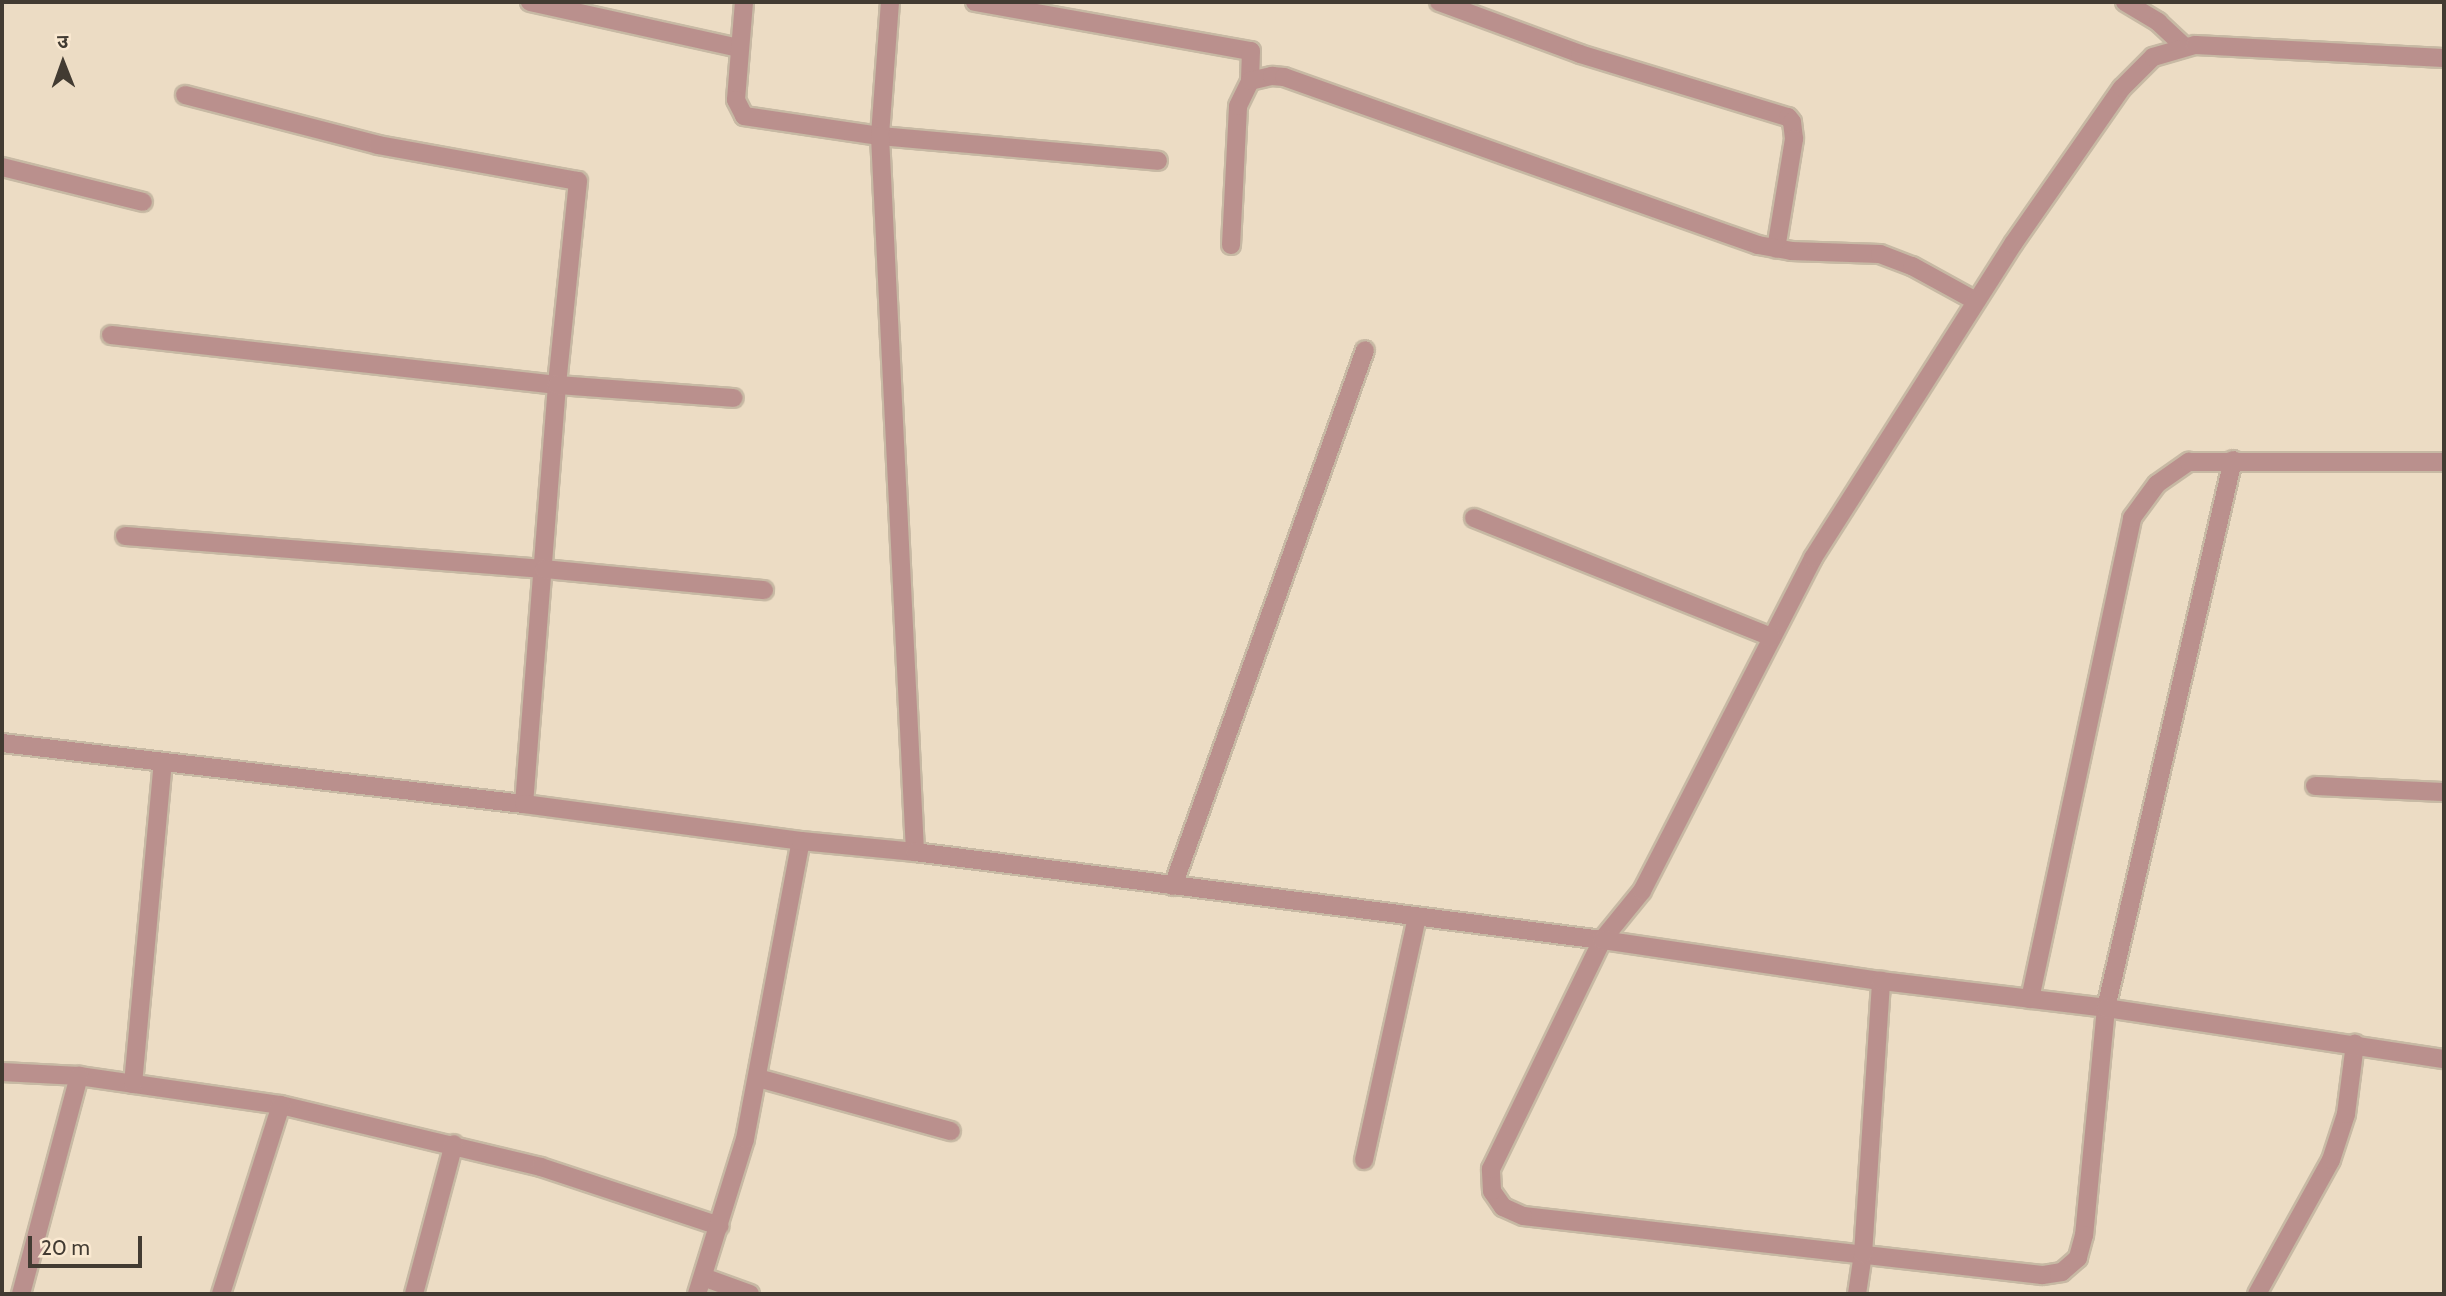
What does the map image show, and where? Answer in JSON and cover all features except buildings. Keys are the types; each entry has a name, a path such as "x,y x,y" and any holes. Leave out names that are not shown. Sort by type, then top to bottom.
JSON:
{"street":[{"path":"530,2 740,48"},
{"path":"744,2 736,100 744,116 880,136 1158,161"},
{"path":"890,2 880,136 915,852"},
{"path":"975,2 1251,51 1250,81 1238,106 1231,245"},
{"path":"1439,2 1580,54 1788,117 1794,139 1776,248"},
{"path":"2125,2 2158,22 2185,47"},
{"path":"2233,460 2106,1009 2084,1235 2078,1258 2062,1272 2042,1275 1523,1216 1503,1207 1492,1191 1490,1169 1602,940 1642,891 1827,535 1976,301 2122,88 2154,57 2185,47 2230,46 2444,58"},
{"path":"1250,81 1260,77 1284,78 1758,245 1880,254 1912,266 1976,301"},
{"path":"185,95 404,150 575,178 579,194 557,385 524,804"},
{"path":"2,167 144,202"},
{"path":"111,335 557,385 734,398"},
{"path":"1173,886 1365,350"},
{"path":"2030,999 2133,518 2157,484 2189,462 2444,462"},
{"path":"1474,518 1772,637"},
{"path":"125,536 544,569 764,590"},
{"path":"2,743 524,804 801,841 915,852 1602,940 1881,981 2355,1044 2444,1059"},
{"path":"133,1084 163,763"},
{"path":"2315,786 2444,792"},
{"path":"697,1294 745,1139 801,841"},
{"path":"1364,1160 1417,917"},
{"path":"1857,1294 1863,1254 1881,981"},
{"path":"2257,1294 2332,1160 2346,1114 2355,1044"},
{"path":"2,1072 79,1076 281,1105 454,1144 541,1167 719,1226"},
{"path":"20,1294 79,1076"},
{"path":"758,1078 951,1131"},
{"path":"221,1294 281,1105"},
{"path":"414,1294 454,1144"},
{"path":"703,1276 751,1294"}]}
